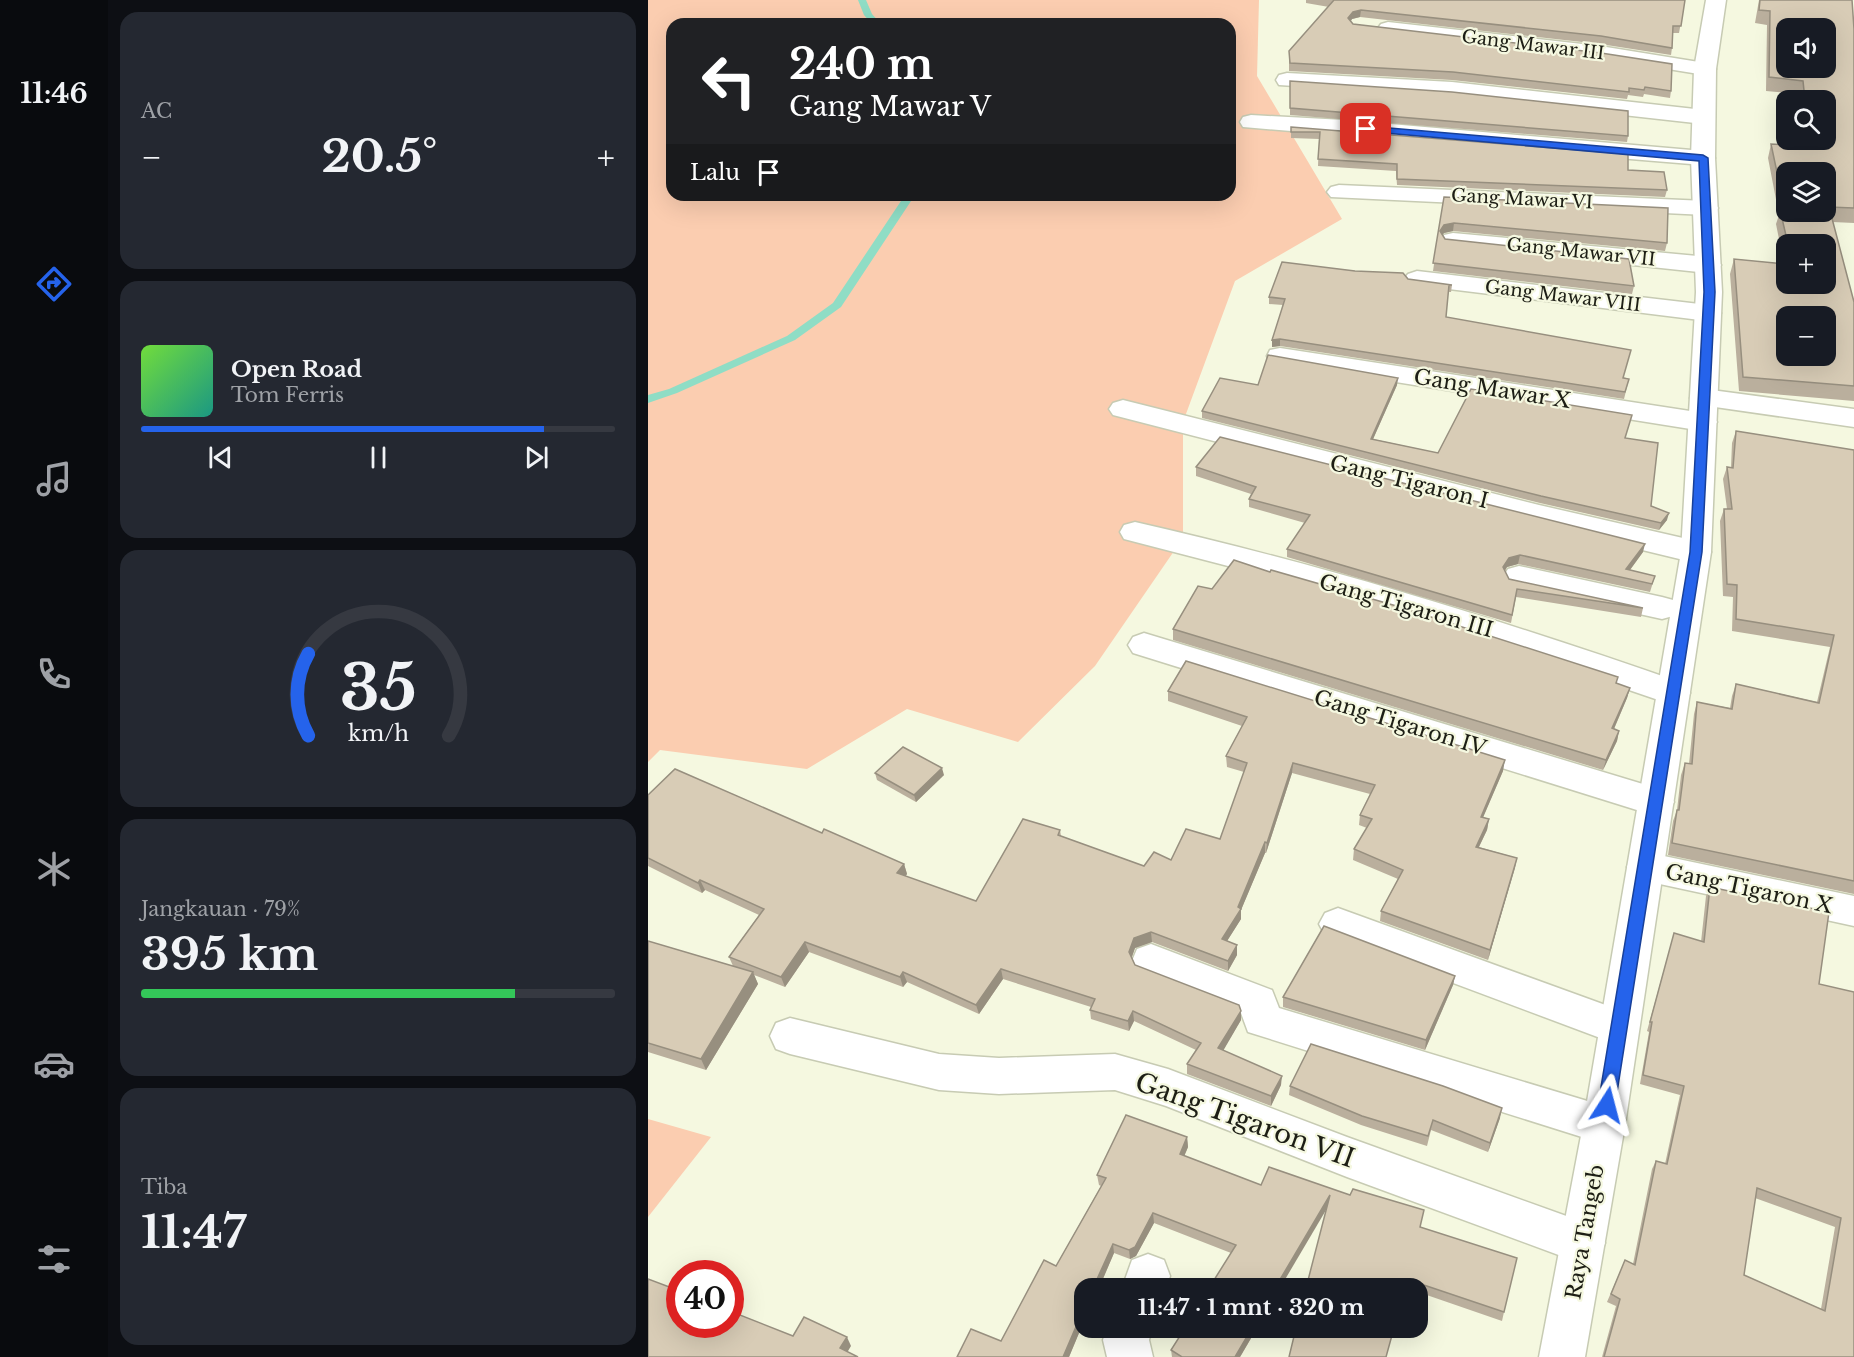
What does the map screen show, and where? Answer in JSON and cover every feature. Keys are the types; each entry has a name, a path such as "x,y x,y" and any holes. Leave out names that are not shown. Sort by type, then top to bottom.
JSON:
{"street":[{"name":"Raya Tangeb","path":"1562,1357 1604,1125 1696,552 1708,313 1703,158 1705,69 1716,0"},
{"name":"Gang Mawar III","path":"1371,26 1600,52 1705,69"},
{"path":"1287,80 1452,89 1704,117"},
{"path":"1251,122 1356,128 1703,158"},
{"name":"Gang Mawar VI","path":"1339,192 1706,208"},
{"name":"Gang Mawar VII","path":"1453,240 1708,265"},
{"name":"Gang Mawar VIII","path":"1417,279 1708,313"},
{"name":"Gang Mawar X","path":"1280,356 1703,410 1854,418"},
{"name":"Gang Tigaron I","path":"1123,409 1527,513 1696,552"},
{"name":"Gang Tigaron III","path":"1135,532 1217,551 1464,623 1573,657 1673,693"},
{"path":"1519,577 1662,608"},
{"name":"Gang Tigaron IV","path":"1144,645 1656,802"},
{"name":"Gang Tigaron X","path":"1645,867 1852,911"},
{"path":"1338,924 1619,1027"},
{"path":"1151,961 1258,1002 1262,1020 1604,1125"},
{"name":"Gang Tigaron VII","path":"790,1036 939,1072 999,1076 1115,1072 1168,1088 1583,1244"},
{"path":"1127,1338 1130,1357"}],"shaded area":[{"path":"648,0 1259,0 1257,76 1342,219 1235,281 1183,422 1183,538 1095,666 1018,742 907,709 807,769 660,750 648,762"},
{"path":"648,1119 711,1137 648,1217"}],"building":[{"path":"1334,0 1685,0 1681,26 1673,26 1672,48 1601,36 1361,10 1353,12 1348,18 1353,24 1601,53 1672,64 1671,91 1645,87 1644,90 1629,88 1629,92 1453,72 1290,63 1289,51"},
{"path":"1760,0 1852,0 1854,208 1836,207 1836,162 1776,162 1776,168 1771,144 1776,144 1776,150 1836,150 1836,90 1804,90 1803,81 1778,78 1836,78 1836,18 1776,18 1776,78 1769,77 1770,11 1759,10"},
{"path":"1290,81 1452,92 1628,111 1628,136 1290,108"},
{"path":"1291,127 1628,154 1628,170 1664,172 1667,190 1397,179 1397,164 1318,159 1320,132 1291,132"},
{"path":"1444,197 1668,208 1667,243 1454,223 1444,225 1440,231 1445,239 1629,259 1634,286 1433,263"},
{"path":"1783,222 1833,222 1854,302 1854,386 1743,377 1734,259 1776,263 1776,294 1836,294 1836,234 1786,234"},
{"path":"1282,262 1355,271 1403,273 1408,279 1452,285 1449,285 1446,317 1631,350 1623,378 1629,379 1625,392 1280,339 1272,340 1285,299 1269,297"},
{"path":"1268,355 1398,378 1371,439 1438,453 1471,389 1632,415 1625,438 1658,443 1651,506 1669,513 1661,523 1541,496 1202,411 1220,378 1258,385"},
{"path":"1736,431 1854,450 1854,881 1672,843 1685,763 1692,764 1697,702 1732,709 1736,684 1819,703 1834,635 1736,619 1737,585 1727,584 1724,509 1732,509 1727,467 1733,468"},
{"path":"1220,437 1645,544 1626,569 1655,576 1652,584 1520,555 1509,558 1503,567 1509,579 1643,608 1517,589 1512,615 1287,549 1310,515 1249,499 1256,487 1196,467"},
{"path":"1234,560 1400,607 1618,677 1616,683 1630,688 1612,728 1619,731 1606,760 1173,629 1198,586 1212,589"},
{"path":"1186,661 1505,760 1481,817 1489,819 1476,847 1517,858 1490,950 1381,911 1403,870 1354,849 1372,819 1360,815 1375,785 1293,763 1267,843 1265,842 1238,907 1241,909 1222,939 1237,945 1228,961 1151,932 1134,938 1129,952 1135,965 1239,1005 1241,1011 1218,1048 1282,1076 1271,1096 1187,1064 1201,1043 1133,1011 1128,1021 1090,1010 1095,999 1001,969 976,1005 903,972 900,977 805,942 781,977 729,957 764,909 700,880 698,883 648,858 648,795 675,769 822,833 824,829 904,864 897,873 976,901 1023,819 1060,830 1058,835 1144,866 1154,852 1171,860 1186,829 1220,839 1247,763 1226,756 1247,717 1168,691"},
{"path":"903,747 942,768 914,795 875,773"},
{"path":"1710,887 1829,912 1819,984 1854,992 1854,1357 1604,1357 1620,1299 1611,1294 1625,1260 1635,1265 1656,1161 1667,1164 1684,1086 1643,1075 1652,1022 1650,1022 1674,933 1704,942","holes":["1757,1188 1841,1218 1825,1311 1744,1275"]},
{"path":"1324,926 1455,976 1426,1040 1283,997"},
{"path":"648,941 753,972 701,1059 648,1043"},
{"path":"1311,1044 1443,1086 1502,1108 1490,1143 1433,1120 1428,1136 1362,1116 1290,1086"},
{"path":"1126,1115 1187,1137 1180,1154 1261,1185 1269,1167 1350,1195 1353,1189 1424,1210 1420,1227 1517,1258 1504,1312 1428,1286 1428,1278 1309,1278 1330,1195 1281,1278 1215,1278 1236,1245 1153,1213 1135,1247 1129,1250 1113,1244 1098,1278 1074,1278 1074,1331 1063,1357 957,1357 971,1329 1001,1341 1044,1260 1056,1266 1106,1178 1097,1175"},
{"path":"648,1279 666,1286 666,1338 744,1338 744,1317 793,1336 804,1317 847,1337 840,1348 858,1357 648,1357"},
{"path":"1179,1338 1246,1338 1235,1357 1182,1357 1171,1350"},
{"path":"1294,1338 1391,1338 1386,1357 1289,1357"}],"waterway":[{"path":"862,0 871,18"},
{"path":"648,399 673,391 791,338 837,305 906,201"}],"route":[{"path":"1366,129 1703,158 1709,292 1696,552 1607,1105"}]}
